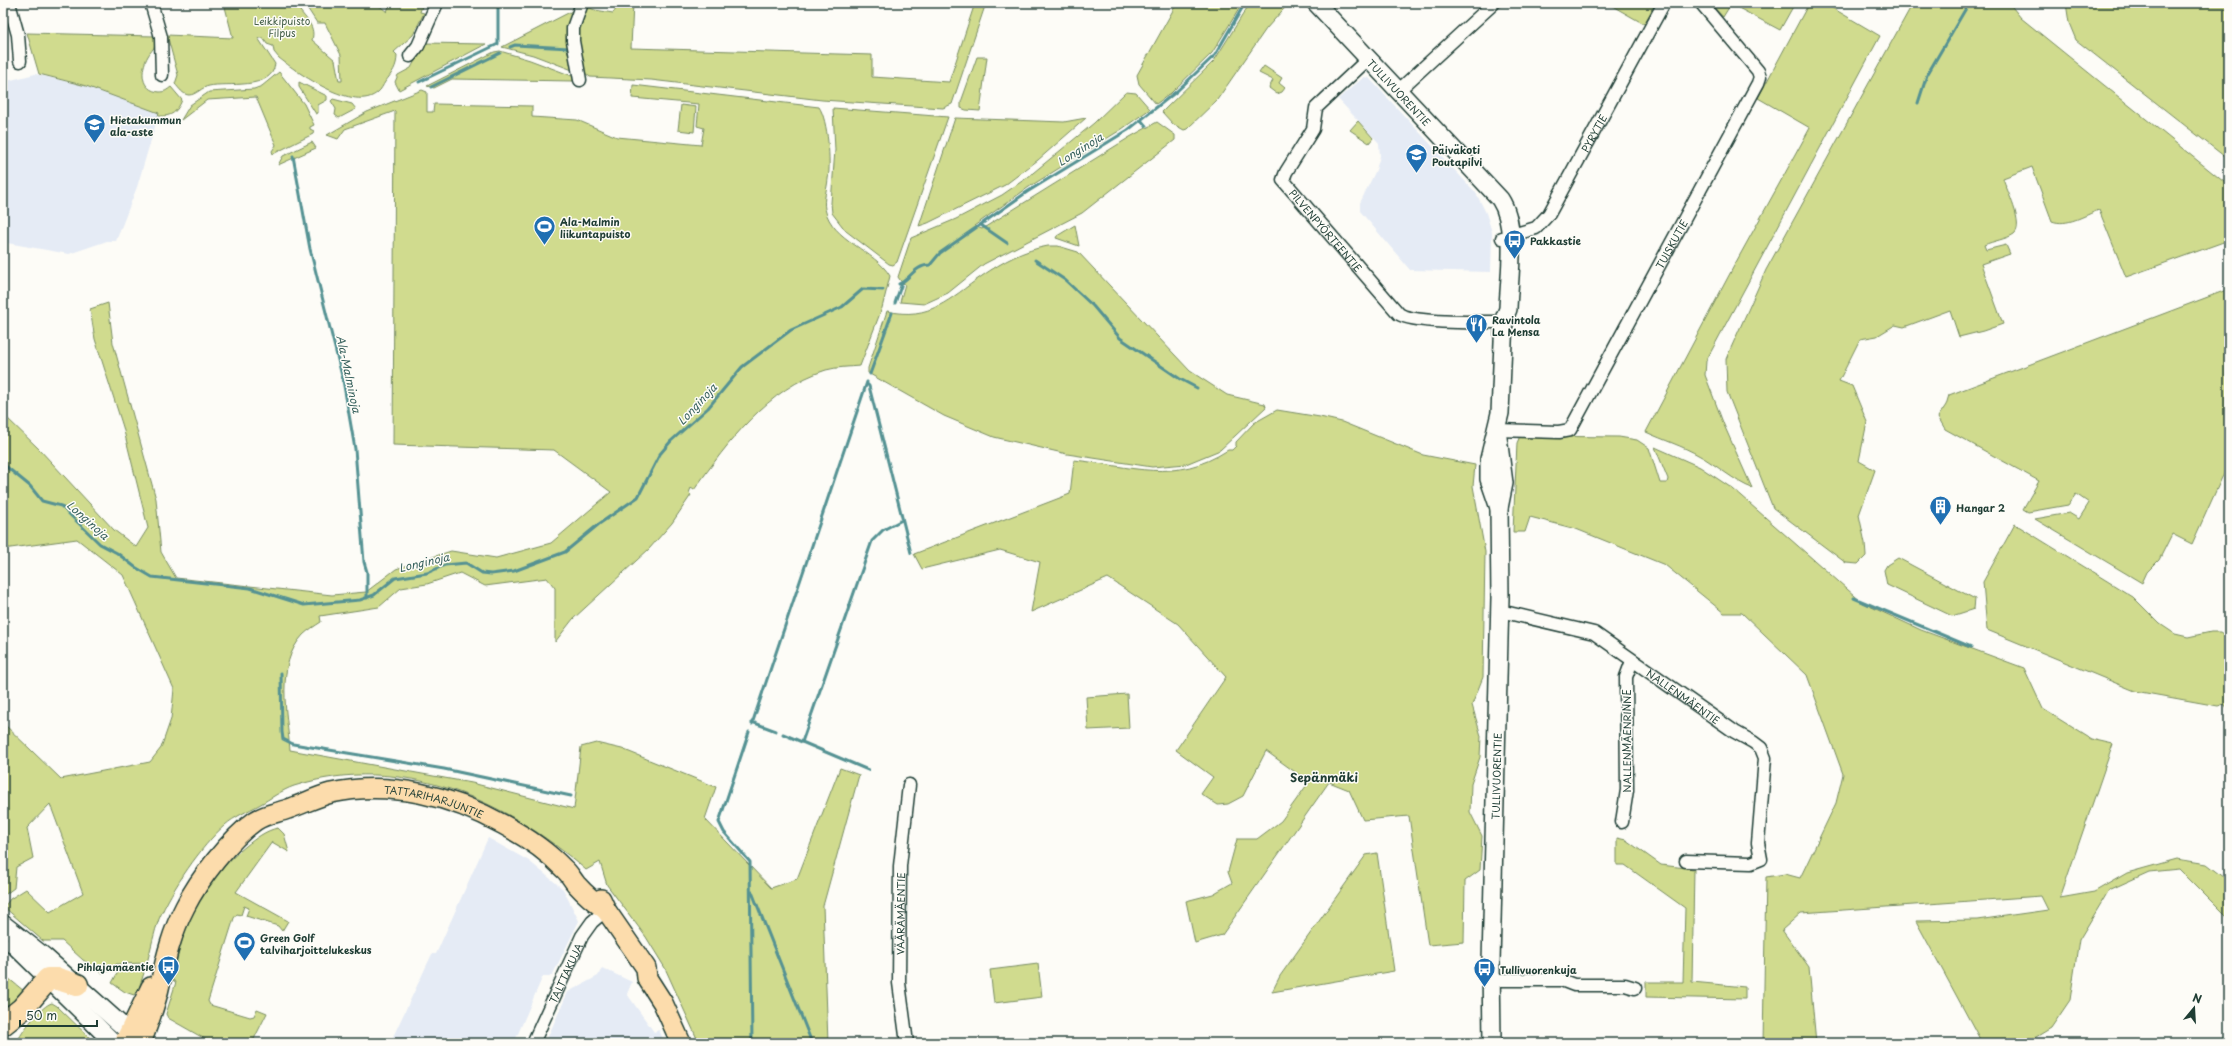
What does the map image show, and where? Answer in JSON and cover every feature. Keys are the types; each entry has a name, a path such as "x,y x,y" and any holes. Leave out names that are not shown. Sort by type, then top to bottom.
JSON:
{"highway":[{"path":"3,1024 22,1009 48,979 58,979 77,985"}],"main road":[{"name":"TULLIVUORENTIE","path":"1316,3 1505,206 1510,223 1506,237 1508,309 1504,321 1500,413 1497,430 1504,484 1499,508 1500,611 1491,980 1492,1043"},
{"name":"TATTARIHARJUNTIE","path":"134,1040 154,1005 171,939 185,906 205,875 254,821 265,815 288,809 319,796 348,790 388,789 410,791 465,807 504,824 527,839 566,870 582,876 599,894 606,910 646,968 647,978 663,1003 681,1043"},
{"path":"3,924 77,985 134,1040"},
{"path":"3,932 14,946 114,1043"}],"street":[{"path":"8,3 18,35 20,61"},
{"path":"151,3 161,37 162,75"},
{"path":"410,56 418,46 437,3"},
{"path":"580,80 572,41 573,28 582,3"},
{"path":"1398,91 1494,3"},
{"name":"PYRYTIE","path":"1506,237 1536,228 1549,214 1664,3"},
{"name":"TUISKUTIE","path":"1497,430 1559,432 1570,430 1758,83 1760,77 1758,71 1701,3"},
{"name":"PILVENPYÖRTEENTIE","path":"1368,59 1316,108 1313,129 1286,172 1283,180 1399,314 1406,317 1424,320 1504,321"},
{"name":"NALLENMÄENTIE","path":"1500,611 1594,633 1735,732 1761,748 1765,758 1758,843 1761,859 1751,863 1686,861"},
{"name":"NALLENMÄENRINNE","path":"1622,822 1627,790 1626,677 1632,661"},
{"name":"VÄÄRÄMÄENTIE","path":"907,1043 899,983 900,866 909,785"},
{"name":"TALTTAKUJA","path":"533,1043 582,936 592,922 606,910"},
{"path":"1491,980 1561,980 1574,985 1625,985 1635,988"}],"shaded area":[{"name":"Hietakummun ala-aste","path":"35,74 86,86 159,113 137,187 116,241 107,241 69,254 7,243 7,283 3,291 3,82"},
{"name":"Päiväkoti Poutapilvi","path":"1364,77 1369,78 1476,193 1486,213 1492,232 1491,272 1410,270 1360,211 1360,203 1376,170 1380,156 1379,143 1338,99"},
{"path":"488,838 529,861 563,889 579,921 552,976 543,976 514,1043 390,1043 432,954 436,954"},
{"path":"602,968 632,982 627,994 654,1032 659,1030 665,1043 545,1043 568,992 598,976"}],"green space":[{"name":"Leikkipuisto Filpus","path":"224,3 295,3 308,20 313,34 312,40 335,60 339,81 342,81 341,55 325,23 317,23 304,3 376,3 387,12 390,3 423,3 420,12 424,13 413,35 394,52 397,55 397,59 392,73 379,91 368,97 355,98 341,95 312,81 279,58 274,52 273,46 267,44 263,38 258,38 275,64 272,73 266,78 247,84 209,86 194,94 187,95 183,93 175,84 178,75 167,35 233,38"},
{"path":"621,3 633,3 631,48 872,55 872,77 949,82 975,3 986,3 952,104 943,108 822,100 651,80 590,77 585,73 576,29 585,6 595,10 613,13"},
{"path":"1177,3 1240,3 1239,9 1212,53 1171,93 1156,104 1139,84 1137,75"},
{"path":"1250,3 1289,3 1266,29 1217,100 1187,129 1184,130 1173,124 1162,112 1214,61"},
{"path":"1607,3 1656,3 1644,24"},
{"path":"1710,3 1795,3 1780,30 1731,4 1723,17"},
{"path":"1809,3 1824,3 1880,36 1706,361 1705,375 1724,425 1752,488 1746,486 1693,452 1646,432 1735,264 1810,128 1758,98"},
{"path":"1913,3 2009,3 2021,18 2229,186 2229,240 2126,277 2099,210 2064,223 2052,221 2032,167 2003,178 2014,207 2017,229 2011,236 1984,245 1986,250 2006,245 2010,254 1981,264 2003,324 1959,337 1950,310 1904,327 1895,325 1877,336 1860,339 1839,381 1852,386 1867,422 1859,461 1875,470 1859,515 1865,543 1866,556 1858,564 1846,563 1773,508 1727,392 1726,359 1766,270"},
{"path":"2066,3 2229,4 2229,160 2076,40 2069,23"},
{"path":"574,10 575,71 533,55 502,47"},
{"path":"27,33 155,36 154,46 145,62 143,73 145,84 153,91 160,92 171,87 182,100 176,111 170,115 158,116 159,113 86,86 39,74"},
{"path":"424,43 486,44 399,90 395,82 398,75 411,68"},
{"path":"500,51 530,60 575,77 573,81 452,79 434,88 427,86 494,52"},
{"path":"977,57 987,57 980,111 966,110 961,108 961,102"},
{"path":"1264,66 1282,78 1279,83 1285,88 1282,92 1277,94 1269,88 1273,80 1259,73"},
{"path":"279,72 304,104 314,125 310,127 310,129 314,131 313,134 273,154 272,151 276,145 256,97 207,100 181,120 190,105 209,92 254,89 262,86"},
{"path":"299,82 327,96 327,100 318,105 318,113 316,114 299,87"},
{"path":"633,85 819,107 825,121 829,153 829,172 825,209 829,220 845,237 883,267 890,276 882,308 860,366 830,369 805,378 768,403 735,436 694,490 691,488 689,493 691,495 672,523 649,549 573,619 555,642 555,588 547,578 485,586 460,573 427,584 401,588 379,607 320,616 321,622 303,635 294,647 289,660 286,675 285,705 290,750 472,783 574,809 581,747 596,743 622,749 716,787 705,819 771,888 797,879 840,768 859,775 823,906 828,1043 699,1043 665,968 646,937 607,885 600,862 586,870 555,845 522,823 487,804 450,789 412,779 374,775 334,777 294,786 229,822 206,844 171,895 159,919 147,963 116,964 112,970 102,973 83,960 62,941 43,941 4,907 10,899 26,889 50,912 83,893 50,804 27,828 33,858 16,867 14,888 3,896 3,723 61,779 150,762 161,748 171,719 174,689 123,575 77,539 3,549 3,414 39,449 114,530 136,547 148,528 123,427 95,339 90,309 108,303 113,343 156,499 161,552 176,578 332,595 366,592 396,569 451,551 496,558 551,543 611,492 554,450 393,445 395,111 345,129 338,139 327,135 367,112 422,90 427,92 427,112 433,112 434,104 532,106 532,117 577,120 617,137 701,145 704,128 697,126 699,104 632,98"},
{"path":"1126,92 1136,93 1150,109 1122,129 1029,187 974,226 982,229 1130,137 1157,122 1175,135 1175,140 1082,213 984,264 948,293 924,304 900,302 905,284 902,283 898,277 911,238 956,219 1002,195 1028,177 1094,123"},
{"path":"333,99 352,104 356,109 339,118 335,115 336,109 331,101"},
{"path":"681,105 696,107 694,132 678,130"},
{"path":"833,108 948,117 897,262 893,265 889,264 846,231 832,213 831,203 835,150"},
{"path":"955,118 1064,122 1086,118 1038,160 1005,185 919,226"},
{"path":"1358,121 1373,138 1369,143 1350,130"},
{"path":"312,142 316,148 278,165 283,156"},
{"path":"1075,225 1079,246 1056,238 1057,236"},
{"path":"1048,246 1058,246 1078,252 1190,371 1227,395 1265,404 1266,407 1220,450 1186,464 1152,467 1067,454 994,437 944,416 868,373 868,368 887,311 915,313 938,306 1005,261 1030,250"},
{"path":"2229,289 2229,462 2192,544 2172,534 2159,560 2147,572 2142,583 2035,519 2069,513 2079,519 2089,503 2076,494 2068,505 2028,512 2023,509 2039,481 1945,429 1938,417 1946,405 1949,395"},
{"path":"1277,410 1342,422 1423,455 1475,465 1473,486 1485,552 1483,677 1472,705 1481,736 1480,757 1471,784 1470,812 1482,836 1480,870 1465,881 1464,942 1428,945 1409,816 1363,820 1349,790 1329,782 1222,935 1195,943 1186,901 1213,894 1232,883 1228,872 1237,839 1257,839 1281,821 1309,782 1266,751 1243,796 1228,804 1218,805 1201,794 1213,777 1176,750 1226,677 1178,624 1108,578 1031,612 1040,562 1000,550 922,569 914,554 1070,494 1074,460 1134,469 1171,470 1189,467 1208,461 1228,450 1232,450 1236,446 1236,442 1254,423"},
{"path":"1520,436 1619,437 1637,440 1649,448 1660,483 1667,483 1668,479 1655,447 1700,467 1733,489 1863,603 1921,630 2024,668 2043,709 2091,739 2113,744 2060,898 2094,892 2127,873 2177,859 2207,864 2229,881 2229,919 2179,869 2149,872 2109,890 2079,940 2070,1000 2051,1028 2026,1043 1982,1043 1916,921 1977,920 2048,910 2041,896 1801,913 1782,930 1809,967 1816,1043 1763,1043 1766,877 1785,874 1800,878 1836,803 1843,774 1807,675 1742,613 1724,613 1665,565 1576,529 1530,517 1525,532 1513,532 1517,443"},
{"path":"2015,524 2133,597 2160,624 2175,634 2188,637 2211,632 2220,632 2229,638 2229,710 2224,704 2218,706 2135,691 1987,630 1983,582"},
{"path":"1898,558 1975,599 1974,609 1952,616 1887,585 1884,570 1887,565"},
{"path":"1127,694 1129,728 1088,730 1086,697"},
{"path":"278,828 284,834 289,852 272,842 236,892 288,921 282,931 278,926 246,916 249,908 244,906 241,915 237,914 234,918 208,1001 210,1005 250,1017 254,1016 257,1009 267,1013 252,1043 212,1043 168,1018 166,1014 176,982 172,980 183,936 195,906 218,873 253,841 265,833"},
{"path":"1617,838 1626,840 1661,865 1694,869 1692,982 1745,987 1745,999 1646,997 1646,982 1683,982 1685,908 1625,865 1617,865"},
{"path":"1377,853 1394,971 1272,992 1280,976 1366,855"},
{"path":"1038,964 1042,997 994,1003 990,970"},
{"path":"141,970 144,973 139,988 134,995 125,992 112,983 118,972"},
{"path":"3,974 24,991 3,1010"},
{"path":"52,1003 57,1006 95,1043 17,1043 22,1033 32,1020 43,1009"}],"waterway":[{"path":"419,82 498,44 498,3"},
{"name":"Longinoja","path":"899,284 920,267 930,265 940,253 1027,192 1128,130 1177,91 1215,55 1245,3"},
{"path":"1918,103 1927,75 1969,3"},
{"path":"510,47 515,45 569,48"},
{"path":"431,87 500,53"},
{"path":"1141,120 1146,126"},
{"name":"Ala-Malminoja","path":"293,156 310,249 343,380 355,449 364,562 367,572 367,598"},
{"path":"981,225 1007,243"},
{"path":"1035,260 1065,280 1093,306 1120,338 1180,379 1197,388"},
{"path":"895,303 902,283"},
{"name":"Longinoja","path":"3,464 30,486 42,501 61,506 100,544 117,553 135,567 152,577 250,588 304,605 360,600 374,595 395,578 427,573 445,565 466,563 482,573 491,574 514,571 565,552 599,524 638,497 660,454 671,441 708,408 742,367 791,330 842,307 863,289 883,290"},
{"path":"870,374 892,313"},
{"path":"752,724 867,382"},
{"path":"867,384 869,386 911,553"},
{"path":"868,770 802,742 872,541 883,530 902,520"},
{"path":"1854,598 1971,647"},
{"path":"281,673 283,739 293,744 444,769 571,796"},
{"path":"752,722 776,731"},
{"path":"749,732 719,822 724,832 750,862 752,1043"},
{"path":"783,734 802,742"},
{"path":"752,892 812,1043"}],"place":[{"name":"Hietakummun ala-aste","path":"94,144"},
{"name":"Päiväkoti Poutapilvi","path":"1416,174"},
{"name":"Ala-Malmin liikuntapuisto","path":"545,246"},
{"name":"Pakkastie","path":"1515,260"},
{"name":"Ravintola La Mensa","path":"1476,344"},
{"name":"Hangar 2","path":"1940,526"},
{"name":"Green Golf talviharjoittelukeskus","path":"245,962"},
{"name":"Pihlajamäentie","path":"169,986"},
{"name":"Tullivuorenkuja","path":"1485,988"}],"district":[{"name":"Sepänmäki","path":"1324,777"}]}
